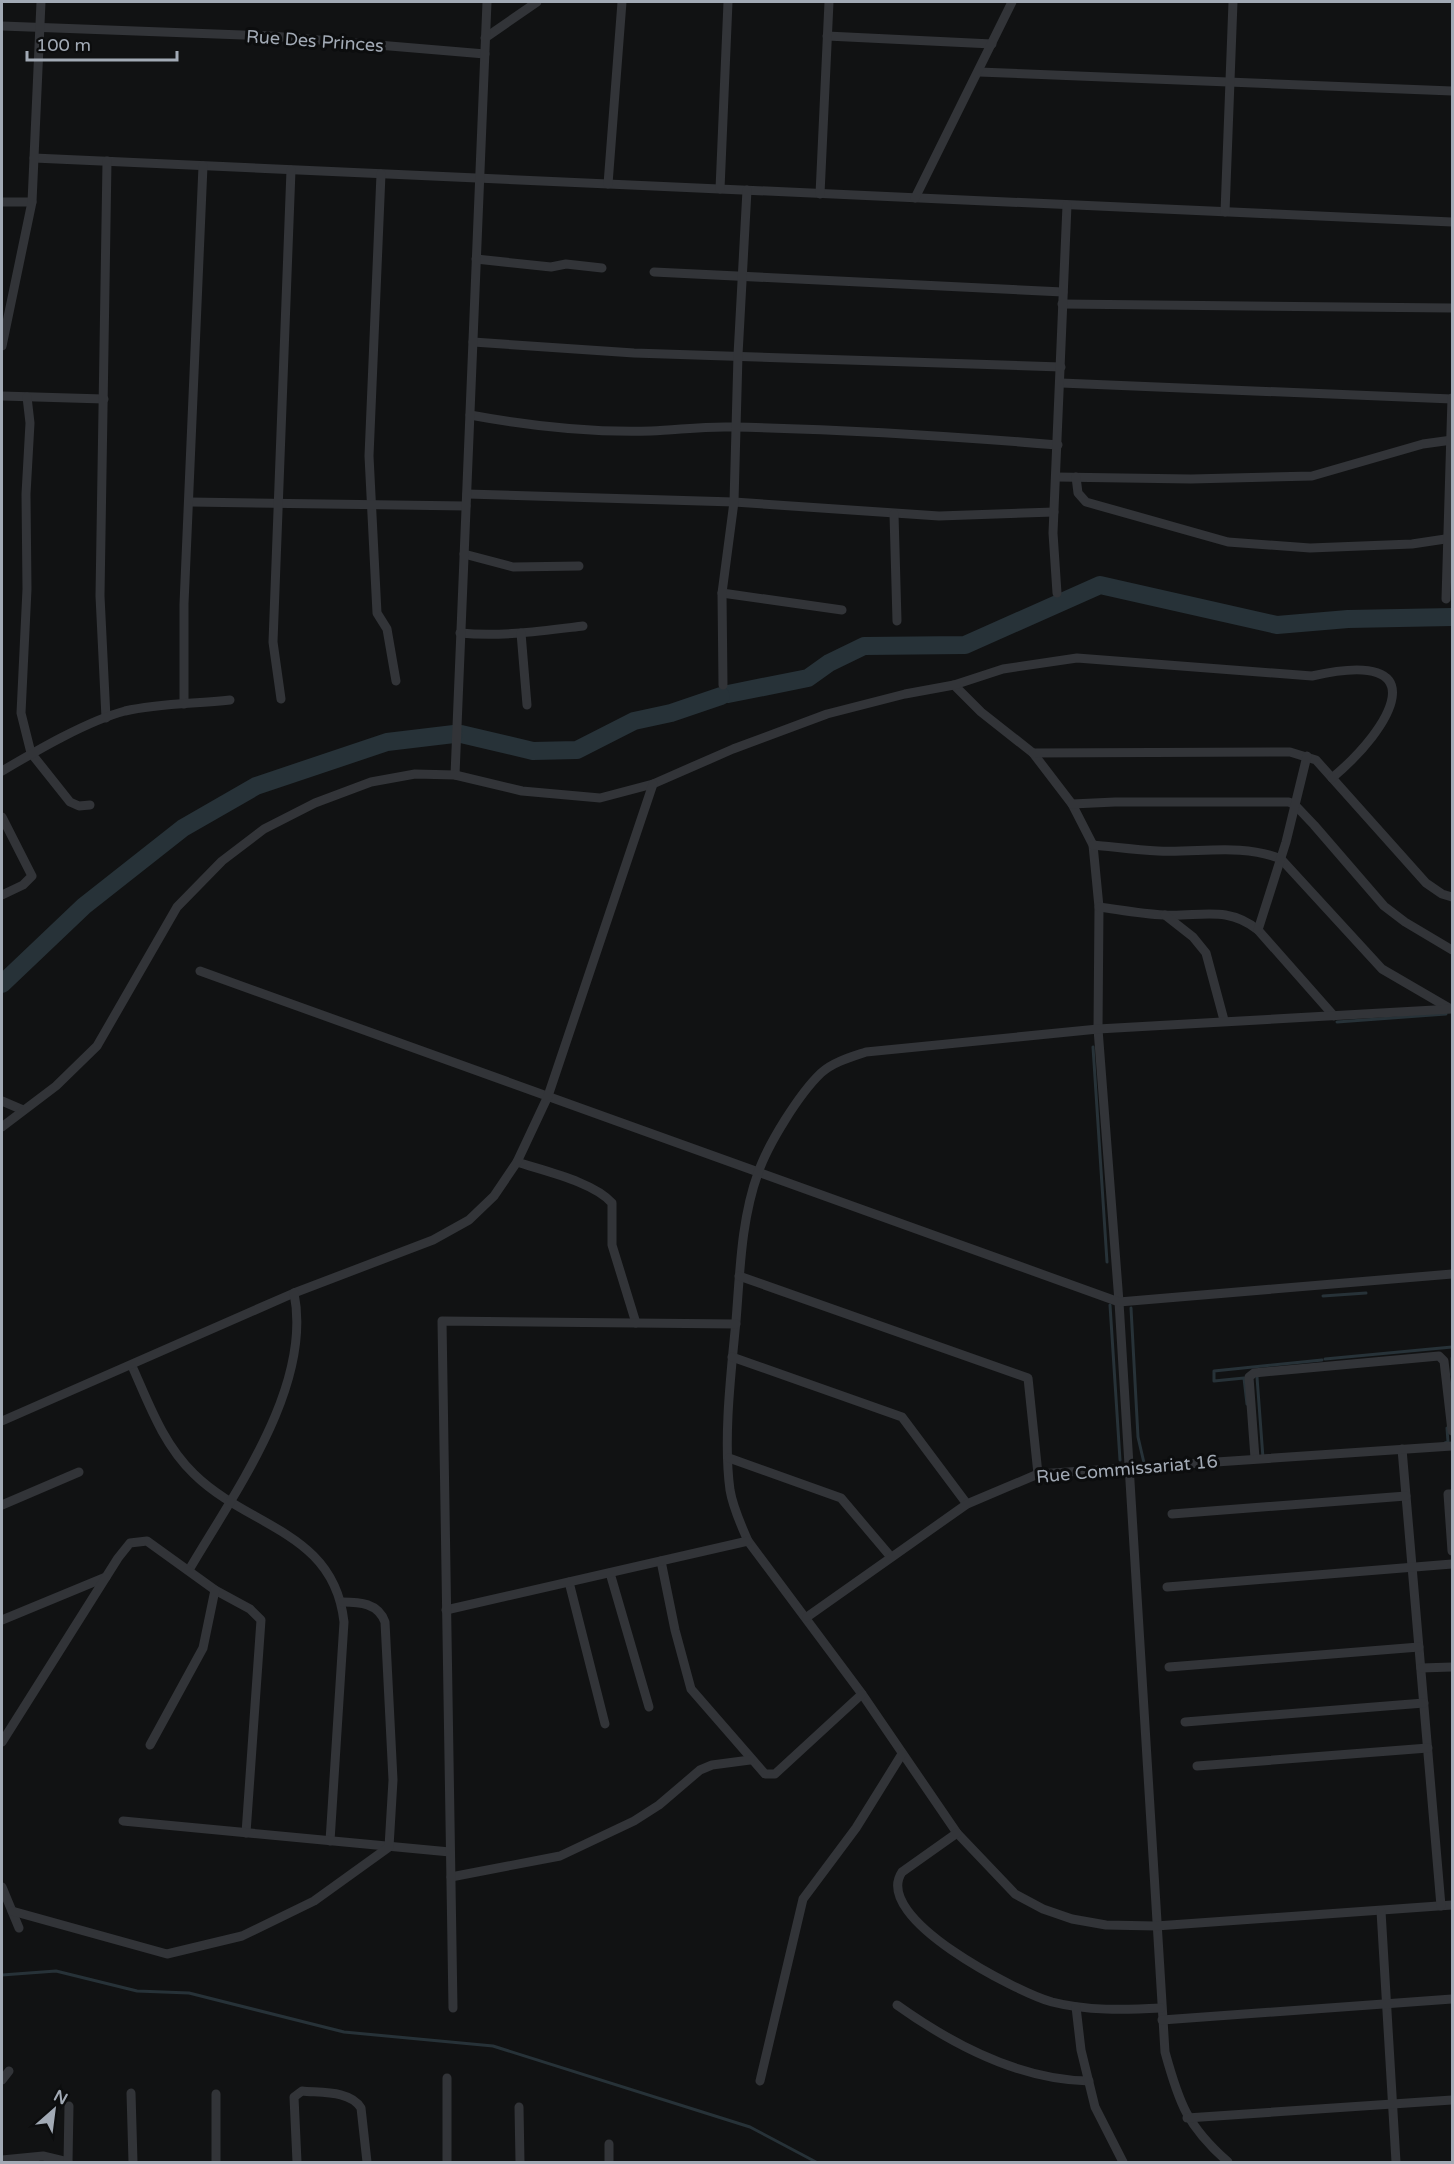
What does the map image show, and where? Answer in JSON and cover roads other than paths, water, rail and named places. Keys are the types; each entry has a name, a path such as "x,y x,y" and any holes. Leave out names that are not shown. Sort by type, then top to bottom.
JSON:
{"street":[{"path":"2,346 5,312 32,202 41,2"},
{"path":"455,775 487,2"},
{"path":"485,38 537,2"},
{"path":"608,184 622,2"},
{"path":"720,189 728,2"},
{"path":"820,194 829,2"},
{"path":"915,198 1012,2"},
{"path":"1225,212 1233,2"},
{"name":"Rue Des Princes","path":"2,26 271,36 485,54"},
{"path":"827,36 992,44"},
{"path":"979,72 1452,91"},
{"path":"34,158 1452,222"},
{"path":"106,718 100,596 107,161"},
{"path":"184,704 184,604 203,165"},
{"path":"281,699 273,642 291,170"},
{"path":"381,174 369,456 377,613 387,629 396,681"},
{"path":"723,685 722,592 734,502 738,355 747,190"},
{"path":"2,202 32,202"},
{"path":"1057,593 1054,512 1067,205"},
{"path":"476,259 551,267 566,264 602,267"},
{"path":"654,272 1063,292"},
{"path":"1062,304 1452,308"},
{"path":"473,342 572,349 1061,367"},
{"path":"1061,383 1452,398 1450,539 1446,599"},
{"path":"2,396 104,399"},
{"path":"27,398 30,423 26,494 27,589 21,713 31,753 70,802 79,806 90,805"},
{"path":"470,415 558,429 650,431 699,426 736,427 931,435 1058,445"},
{"path":"1056,477 1191,479 1312,476 1424,444 1452,440"},
{"path":"1076,477 1078,493 1086,502 1228,542 1310,548 1412,544 1450,539"},
{"path":"467,494 734,502 939,516 1054,512"},
{"path":"190,502 466,506"},
{"path":"894,514 897,621"},
{"path":"464,554 513,567 579,566"},
{"path":"722,592 842,610"},
{"path":"460,633 521,633 583,627"},
{"path":"521,633 527,705"},
{"path":"2,1127 78,1067 97,1046 177,907 222,861 264,829 315,803 371,782 415,774 455,775 522,791 600,798 653,784 733,749 826,714 905,694 954,685 1003,669 1077,658 1312,676 1342,669 1376,670 1385,675 1392,686 1392,700 1378,730 1360,753 1332,778"},
{"path":"954,685 981,712 1033,753 1072,804 1093,845 1099,907 1098,1029 1119,1302 1165,2052 1176,2093 1187,2118 1227,2163"},
{"path":"2,771 31,753 124,712 230,700"},
{"path":"1033,753 1290,752 1307,756 1316,760 1426,883 1442,894 1452,897"},
{"path":"1258,930 1281,859 1307,756"},
{"path":"2,1421 132,1366 294,1293 434,1240 469,1220 494,1196 517,1162 548,1096 653,784"},
{"path":"1072,804 1278,800 1295,805 1384,906 1452,950"},
{"path":"2,817 32,876 23,885 2,895"},
{"path":"1093,845 1158,851 1249,850 1264,852 1281,859 1382,969 1452,1009"},
{"path":"1099,907 1165,915 1231,915 1245,920 1258,930 1334,1016"},
{"path":"1165,915 1193,937 1206,953 1224,1020"},
{"path":"200,971 1119,1302 1452,1274"},
{"path":"1452,1009 1224,1020 1098,1029 866,1052 842,1060 822,1072 792,1109 758,1172 743,1232 732,1358 729,1458 730,1491 738,1520 748,1541 807,1617 957,1833 1015,1894 1043,1909 1072,1919 1106,1925 1156,1926 1452,1905"},
{"path":"2,1101 23,1110"},
{"path":"517,1162 579,1183 606,1195 612,1203 612,1245 636,1323"},
{"path":"739,1276 1029,1378 1038,1474"},
{"path":"189,1570 270,1428 290,1378 296,1339 294,1293"},
{"path":"453,2008 442,1321 736,1324"},
{"path":"1255,1458 1250,1377 1254,1373 1439,1356 1444,1361 1452,1431"},
{"path":"732,1358 902,1417 967,1504"},
{"path":"132,1366 161,1432 194,1474 230,1501 303,1545 324,1564 342,1602 344,1622 330,1841"},
{"name":"Rue Commissariat 16","path":"807,1617 967,1504 1038,1474 1129,1466 1452,1446"},
{"path":"1402,1449 1441,1906"},
{"path":"729,1458 842,1498 891,1557"},
{"path":"2,1504 79,1472"},
{"path":"1452,1494 1448,1494 1452,1551"},
{"path":"1172,1514 1406,1496"},
{"path":"2,1742 129,1543 147,1541 215,1590 250,1609 261,1620 246,1833"},
{"path":"446,1610 748,1541"},
{"path":"660,1562 691,1689 750,1760 765,1774 776,1774 862,1694"},
{"path":"1167,1587 1452,1564"},
{"path":"610,1573 649,1707"},
{"path":"2,1620 106,1577"},
{"path":"569,1582 605,1724"},
{"path":"150,1745 203,1648 215,1590"},
{"path":"342,1602 356,1602 375,1607 381,1612 385,1622 393,1780 389,1847"},
{"path":"1169,1667 1419,1647"},
{"path":"1421,1668 1452,1667"},
{"path":"1185,1722 1424,1703"},
{"path":"1197,1766 1428,1748"},
{"path":"760,2081 803,1899 856,1828 902,1754"},
{"path":"451,1877 560,1856 634,1821 659,1805 700,1770 712,1765 750,1760"},
{"path":"123,1821 450,1852"},
{"path":"957,1833 902,1872 896,1881 896,1889 913,1917 962,1959 1023,1992 1076,2007 1124,2010 1161,2008"},
{"path":"12,1911 167,1954 242,1936 314,1901 389,1847"},
{"path":"2,1887 19,1928"},
{"path":"1381,1911 1396,2163"},
{"path":"1162,2020 1452,1999"},
{"path":"897,2005 929,2027 1012,2067 1048,2078 1089,2081"},
{"path":"1076,2007 1081,2050 1095,2107 1123,2163"},
{"path":"2,2080 9,2071"},
{"path":"447,2078 447,2163"},
{"path":"297,2163 294,2097 302,2091 349,2097 357,2101 363,2120 367,2163"},
{"path":"131,2093 134,2163"},
{"path":"216,2094 216,2163"},
{"path":"1187,2118 1452,2100"},
{"path":"2,2160 43,2156 68,2162 69,2106"},
{"path":"519,2107 520,2163"},
{"path":"609,2144 609,2163"}],"waterway":[{"path":"728,694 808,678 829,663 864,646 965,645 1100,585 1277,625 1348,619 1452,617"},
{"path":"461,734 533,751 577,750 634,721 671,713 721,696"},
{"path":"2,984 84,906 183,828 256,786 387,742 454,734"},
{"path":"1337,1022 1446,1014"},
{"path":"1093,1047 1107,1262"},
{"path":"1323,1296 1366,1293"},
{"path":"1110,1305 1120,1460"},
{"path":"1131,1308 1138,1437 1144,1463"},
{"path":"1325,1359 1452,1347"},
{"path":"1452,1358 1452,1375"},
{"path":"1247,1404 1244,1378 1214,1381 1214,1371 1322,1360"},
{"path":"1257,1377 1263,1458"},
{"path":"1445,1443 1448,1442 1447,1428"},
{"path":"2,1975 56,1971 137,1991 189,1993 344,2032 493,2046 750,2127 816,2162"}]}
